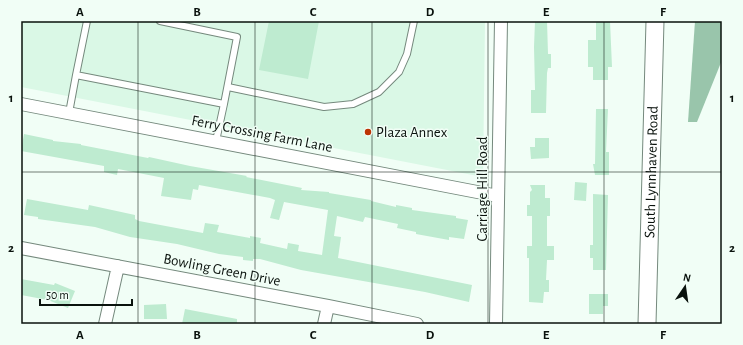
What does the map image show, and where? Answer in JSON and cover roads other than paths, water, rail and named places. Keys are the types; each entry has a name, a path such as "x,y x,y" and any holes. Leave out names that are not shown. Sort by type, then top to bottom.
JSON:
{"street":[{"name":"Carriage Hill Road","path":"496,324 501,21"},
{"name":"South Lynnhaven Road","path":"647,324 655,21"},
{"name":"Ferry Crossing Farm Lane","path":"21,104 498,196"},
{"name":"Bowling Green Drive","path":"21,248 417,324"},
{"path":"105,324 118,266"},
{"path":"324,324 328,306"}],"lane":[{"path":"69,113 87,21"},
{"path":"160,21 237,37 228,88 216,141"},
{"path":"228,88 324,107 352,104 379,92 399,72 407,54 414,21"},
{"path":"76,75 224,104"}],"place":[{"name":"Plaza Annex","path":"368,132"}]}
